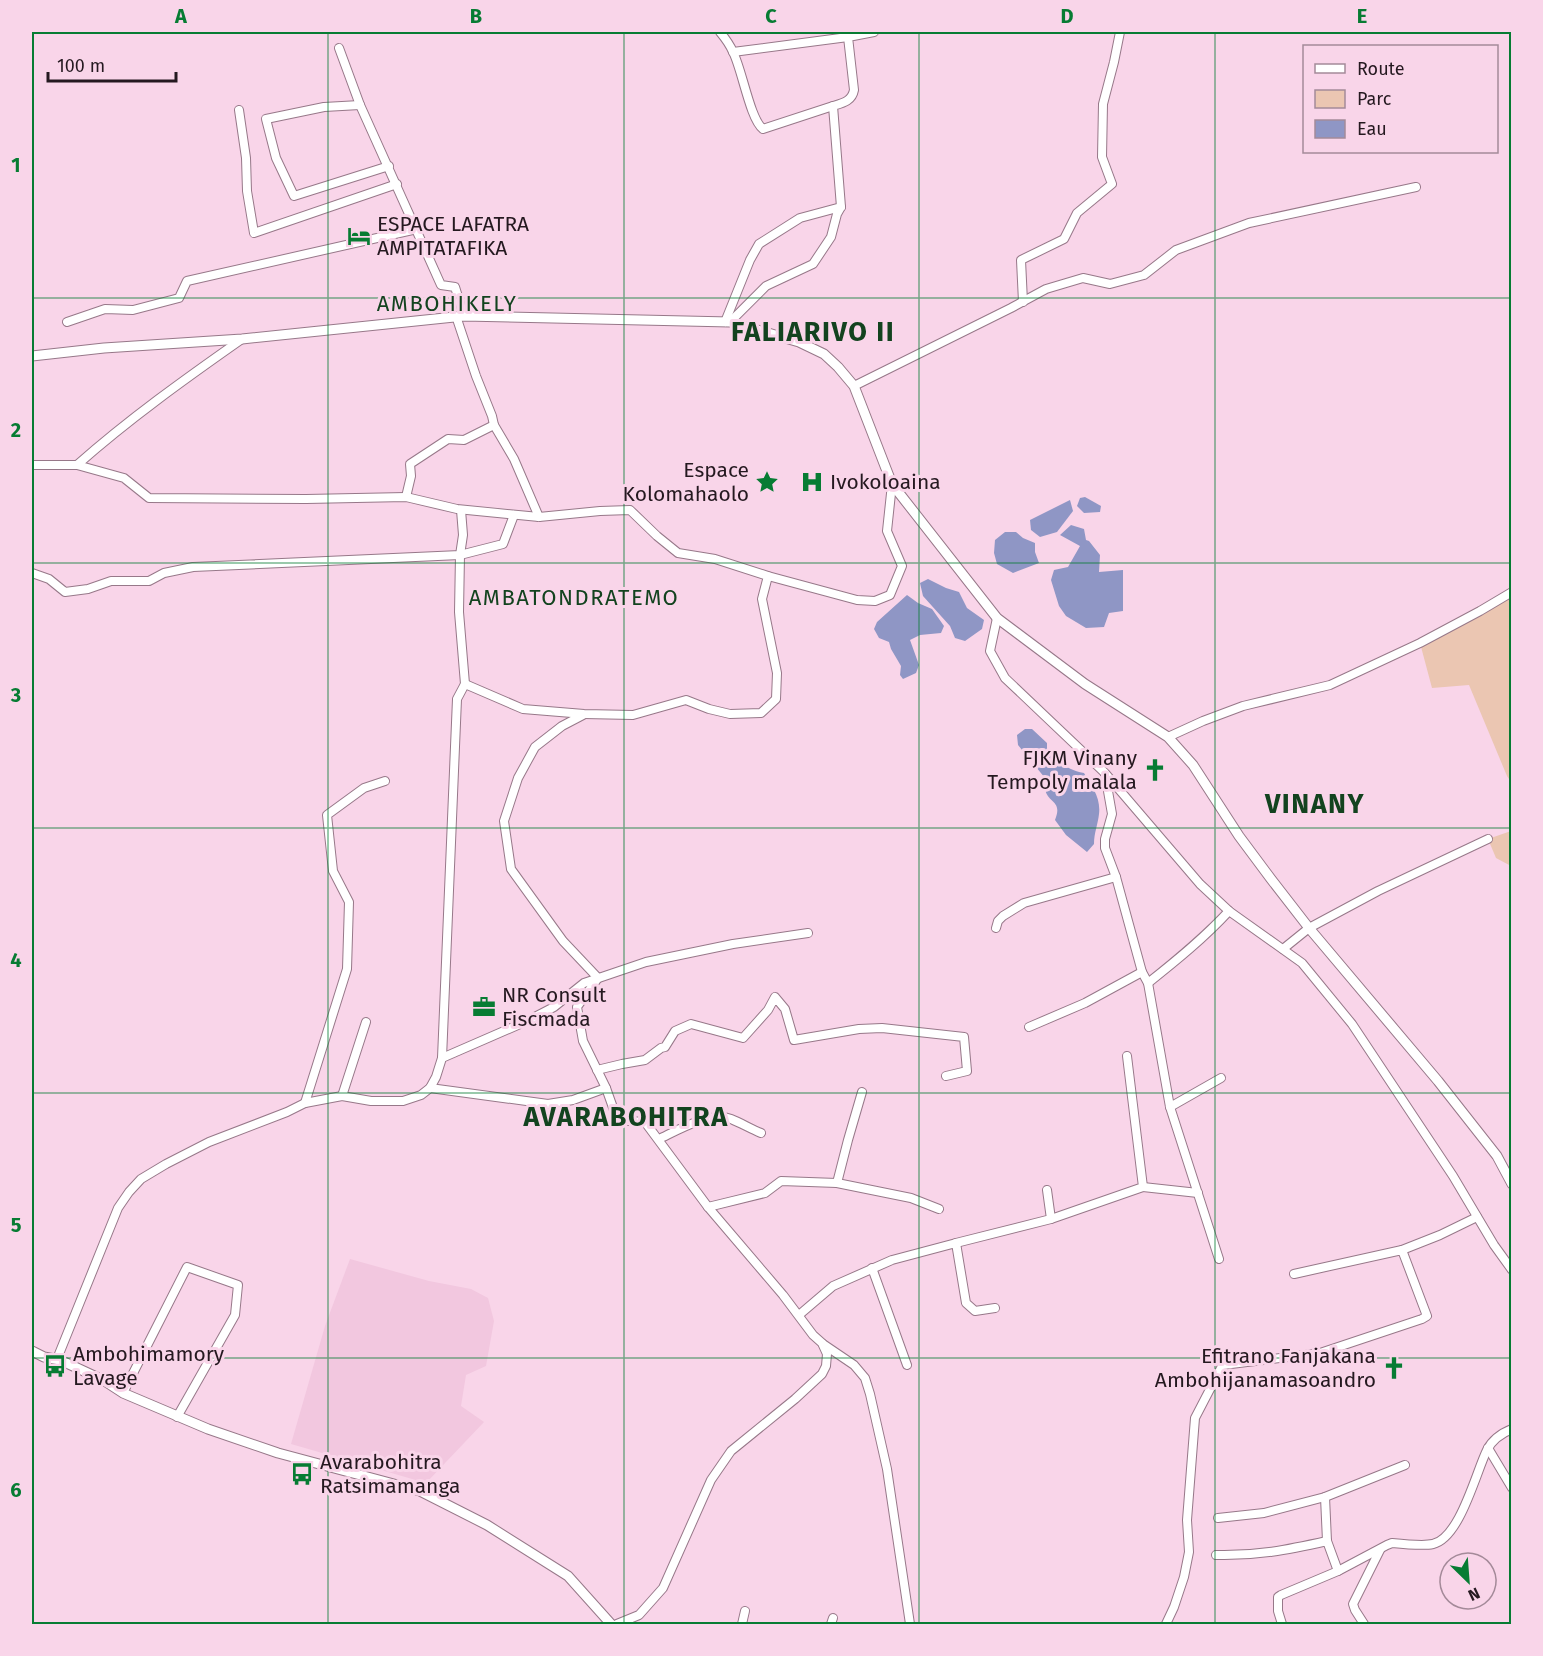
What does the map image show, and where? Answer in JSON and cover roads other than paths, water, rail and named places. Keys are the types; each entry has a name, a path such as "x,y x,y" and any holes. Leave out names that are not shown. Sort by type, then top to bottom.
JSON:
{"street":[{"path":"720,32 733,52 759,126 763,129 846,102 853,96 847,34"},
{"path":"733,52 847,34 874,32"},
{"path":"1023,302 1021,260 1065,240 1077,213 1112,184 1102,157 1103,104 1120,32"},
{"path":"339,48 360,105 441,285 455,287 476,376 494,425 514,459 539,517"},
{"path":"360,105 324,107 266,118 276,158 294,196 389,166"},
{"path":"727,322 766,286 813,264 831,237 841,207 833,106"},
{"path":"239,110 246,158 247,191 254,233 397,184"},
{"path":"854,386 1046,289 1083,278 1110,284 1144,275 1176,250 1249,223 1416,188"},
{"path":"727,322 750,260 759,244 800,218 841,207"},
{"path":"67,322 105,309 133,310 179,298 187,281 417,229"},
{"path":"32,356 104,348 242,339 460,316 727,322 800,342 824,354 854,386 892,484 997,618 1085,684 1168,737 1193,765 1239,837 1309,928 1438,1081 1497,1156 1512,1184"},
{"path":"77,465 158,399 242,339"},
{"path":"406,497 411,476 410,464 448,439 464,440 494,425"},
{"path":"32,465 77,465 124,478 149,498 406,497 461,510 539,517 630,510 678,553 715,559 857,600 875,602 890,595 902,566 887,531 892,484"},
{"path":"57,1359 118,1208 141,1179 210,1142 305,1103 342,1096 371,1101 403,1101 421,1095 430,1088 436,1077 442,1058 457,699 465,684 459,612 460,555 463,535 461,510"},
{"path":"32,573 49,579 65,592 88,589 111,581 149,581 164,573 193,567 460,555 503,544 514,515"},
{"path":"465,684 523,709 633,716 686,700 730,714 761,713 776,699 777,673 762,599 768,576"},
{"path":"1168,737 1243,706 1330,685 1420,643 1512,592"},
{"path":"997,618 990,651 1005,678 1105,773 1200,884 1229,911 1302,963 1352,1024 1512,1270"},
{"path":"584,714 562,726 535,747 518,778 504,821 511,869 563,941 598,978"},
{"path":"1105,773 1112,814 1105,839 1105,848 1116,877 1142,972 1148,983 1170,1107 1219,1259"},
{"path":"305,1103 347,969 349,902 333,871 327,815 364,788 385,782"},
{"path":"1283,949 1309,928 1378,891 1488,839"},
{"path":"996,928 1003,916 1024,903 1116,877"},
{"path":"1148,983 1209,933 1229,911"},
{"path":"442,1058 527,1021 554,1007 584,983 598,978 657,960 733,944 808,933"},
{"path":"1029,1027 1085,1003 1142,972"},
{"path":"598,978 577,1007 583,1041 606,1088 616,1116 629,1121 645,1122 708,1207 799,1314 813,1335 854,1365 865,1378 886,1469 910,1624"},
{"path":"597,1071 645,1060 665,1047 675,1031 692,1024 743,1038 768,1010 775,997 785,1009 794,1040 859,1029 882,1028 964,1036 967,1071 946,1076"},
{"path":"342,1096 366,1022"},
{"path":"1127,1056 1143,1187"},
{"path":"1170,1107 1221,1078"},
{"path":"430,1088 548,1104 573,1100 606,1088"},
{"path":"837,1183 862,1092"},
{"path":"659,1139 702,1119 729,1118 761,1133"},
{"path":"708,1207 765,1193 781,1181 837,1183 911,1198 939,1209"},
{"path":"799,1314 833,1286 892,1260 1051,1219 1143,1187 1198,1194"},
{"path":"1047,1190 1051,1219"},
{"path":"1294,1274 1402,1250 1440,1236 1477,1217"},
{"path":"956,1243 966,1303 975,1311 995,1308"},
{"path":"1166,1624 1174,1607 1188,1561 1187,1520 1195,1418 1221,1368 1223,1365 1320,1353 1427,1316 1402,1250"},
{"path":"123,1393 187,1267 238,1285 235,1315 177,1417"},
{"path":"873,1268 907,1365"},
{"path":"617,1624 639,1615 663,1588 711,1480 730,1451 795,1399 822,1374 826,1366 827,1354 822,1343"},
{"path":"32,1351 44,1357 57,1359 103,1380 123,1393 208,1429 278,1453 420,1491 487,1525 568,1576 611,1624"},
{"path":"1282,1624 1278,1611 1278,1598 1281,1595 1338,1571 1392,1543 1434,1544 1449,1534 1471,1491 1488,1448 1497,1438 1512,1429"},
{"path":"1488,1448 1512,1488"},
{"path":"1218,1518 1264,1514 1325,1497 1405,1465"},
{"path":"1325,1497 1327,1541 1338,1571"},
{"path":"1216,1555 1271,1553 1327,1541"},
{"path":"1364,1624 1353,1604 1381,1549"},
{"path":"742,1624 745,1611"}],"water":[{"path":"1085,497 1101,506 1100,512 1084,513 1077,506 1080,498"},
{"path":"1070,500 1073,511 1057,532 1040,537 1031,530 1030,520"},
{"path":"1071,525 1084,529 1086,540 1100,555 1099,572 1123,570 1123,611 1109,613 1104,627 1086,628 1066,616 1059,606 1051,580 1054,570 1068,567 1080,546 1060,535"},
{"path":"1005,532 1016,532 1035,543 1039,563 1013,573 997,564 994,553 995,540"},
{"path":"928,579 959,592 967,608 984,620 982,629 965,641 955,638 950,626 923,596 920,583"},
{"path":"907,595 932,609 944,626 941,633 920,635 910,640 919,665 916,673 903,679 900,675 901,666 889,642 879,638 874,629 877,622"},
{"path":"1025,729 1032,729 1047,743 1047,752 1068,768 1084,773 1093,787 1099,803 1099,814 1094,844 1087,852 1066,835 1055,820 1057,809 1047,794 1045,778 1018,745 1017,735"}],"place":[{"name":"ESPACE LAFATRA AMPITATAFIKA","path":"359,236"},
{"name":"Espace Kolomahaolo","path":"767,482"},
{"name":"Ivokoloaina","path":"812,482"},
{"name":"FJKM Vinany Tempoly malala","path":"1155,770"},
{"name":"NR Consult Fiscmada","path":"484,1007"},
{"name":"Ambohimamory Lavage","path":"55,1366"},
{"name":"Efitrano Fanjakana Ambohijanamasoandro","path":"1394,1368"},
{"name":"Avarabohitra Ratsimamanga","path":"302,1474"}],"district":[{"name":"AMBOHIKELY","path":"447,303"},
{"name":"FALIARIVO II","path":"813,332"},
{"name":"AMBATONDRATEMO","path":"574,597"},
{"name":"VINANY","path":"1315,804"},
{"name":"AVARABOHITRA","path":"626,1117"}]}
